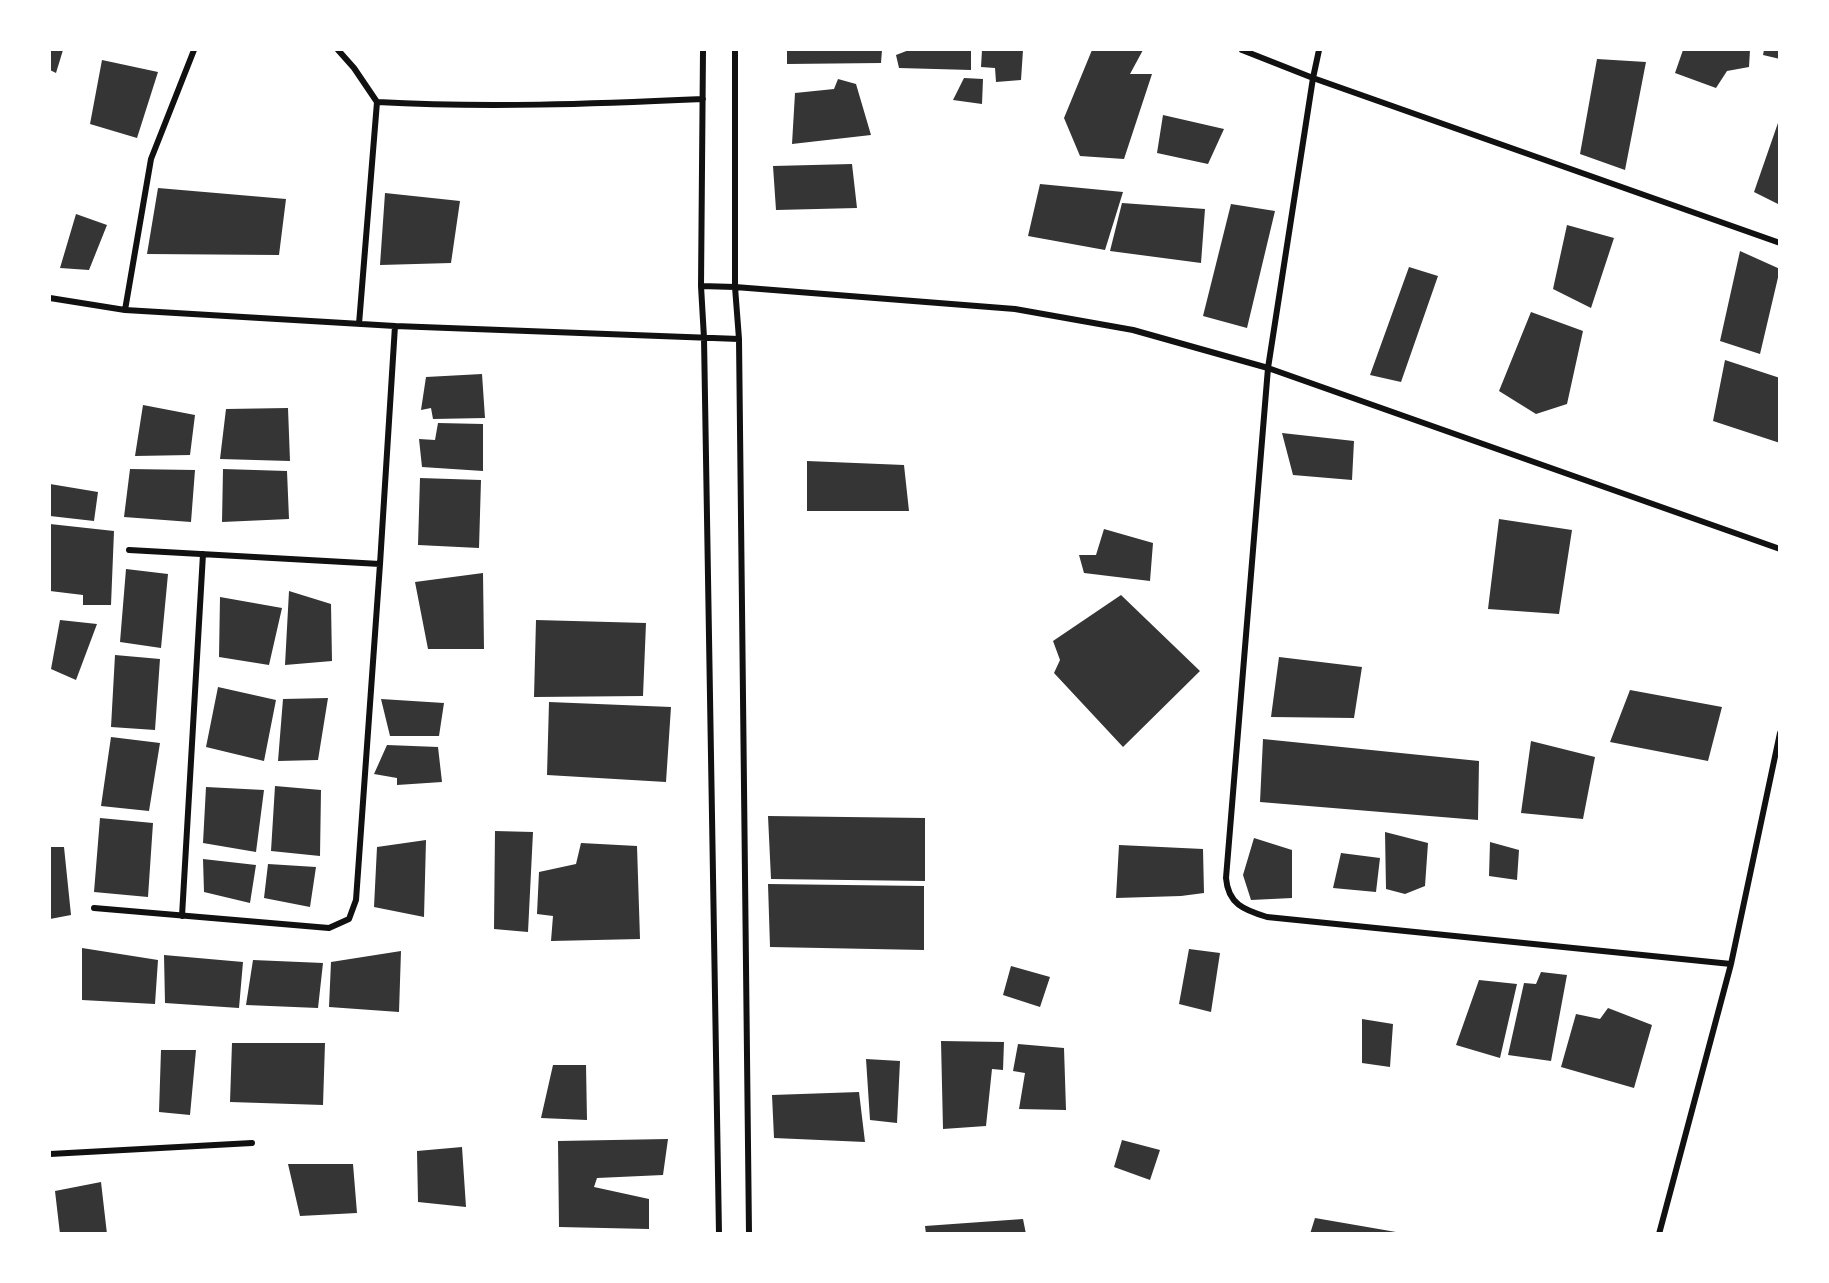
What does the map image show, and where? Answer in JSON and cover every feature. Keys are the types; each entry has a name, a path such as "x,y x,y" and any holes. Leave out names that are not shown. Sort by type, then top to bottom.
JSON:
{"street":[{"path":"125,310 151,159 194,50"},
{"path":"338,50 354,68 376,102 359,324"},
{"path":"703,50 701,286 705,338 718,1233"},
{"path":"735,50 735,287 739,339 749,1233"},
{"path":"1242,50 1313,78 1779,243"},
{"path":"1319,50 1268,368 1226,878 1227,890 1232,899 1254,913 1267,917 1731,964"},
{"path":"376,102 439,106 607,104 703,99"},
{"path":"701,286 1015,309 1133,330 1268,368 1779,549"},
{"path":"50,298 125,310 359,324 739,339"},
{"path":"94,908 329,928 349,919 356,900 395,326"},
{"path":"129,550 380,564"},
{"path":"182,916 203,554"},
{"path":"1659,1233 1731,964 1779,733"},
{"path":"50,1154 252,1143"}],"building":[{"path":"50,50 63,50 56,73 50,70"},
{"path":"787,50 882,50 881,63 787,64"},
{"path":"909,50 971,50 971,70 899,68 896,55"},
{"path":"982,50 1023,50 1021,80 996,82 995,68 981,67"},
{"path":"1092,50 1143,50 1130,74 1152,74 1124,159 1080,156 1064,118"},
{"path":"1683,50 1750,50 1749,67 1727,71 1716,88 1675,73"},
{"path":"1764,50 1780,50 1780,59 1763,55"},
{"path":"1597,59 1646,62 1625,170 1580,154"},
{"path":"102,60 158,72 137,138 90,124"},
{"path":"964,78 983,79 982,104 953,100"},
{"path":"838,79 856,84 871,135 792,144 795,93 834,89"},
{"path":"1163,115 1224,129 1208,164 1157,153"},
{"path":"1780,120 1780,205 1754,192"},
{"path":"852,164 857,208 776,210 773,166"},
{"path":"1040,184 1123,192 1105,250 1028,236"},
{"path":"158,188 286,199 279,255 147,254"},
{"path":"385,193 460,201 451,263 380,265"},
{"path":"1122,203 1205,209 1201,263 1110,251"},
{"path":"1231,204 1275,211 1247,328 1203,316"},
{"path":"76,214 107,225 89,270 60,268"},
{"path":"1567,225 1614,238 1591,308 1553,289"},
{"path":"1740,251 1780,269 1760,354 1720,341"},
{"path":"1409,267 1438,276 1401,382 1370,375"},
{"path":"1531,312 1583,331 1567,404 1536,414 1499,391"},
{"path":"1725,360 1780,378 1780,443 1713,421"},
{"path":"482,374 485,418 433,419 431,408 421,410 426,377"},
{"path":"143,405 195,415 190,455 135,456"},
{"path":"288,408 290,461 220,459 226,409"},
{"path":"438,423 483,424 483,471 422,467 419,439 435,440"},
{"path":"1282,433 1354,441 1352,480 1293,475"},
{"path":"807,461 904,465 909,511 807,511"},
{"path":"130,469 195,470 191,522 124,517"},
{"path":"223,469 287,471 289,519 222,522"},
{"path":"420,478 481,480 479,548 418,545"},
{"path":"50,484 98,492 94,521 50,516"},
{"path":"1499,519 1572,530 1559,614 1488,609"},
{"path":"50,524 114,531 111,605 83,605 83,595 50,591"},
{"path":"1104,529 1153,543 1150,581 1084,573 1079,555 1096,555"},
{"path":"126,569 168,574 161,648 120,642"},
{"path":"483,573 484,649 428,649 415,582"},
{"path":"289,591 331,604 332,661 285,665"},
{"path":"1121,595 1200,671 1123,747 1054,673 1060,660 1053,641"},
{"path":"220,597 282,608 269,665 219,657"},
{"path":"60,620 97,624 76,680 51,669"},
{"path":"536,620 646,623 643,696 534,697"},
{"path":"115,655 160,659 155,730 111,727"},
{"path":"1279,657 1362,667 1354,718 1271,717"},
{"path":"218,687 276,700 264,761 206,747"},
{"path":"1630,690 1722,707 1708,761 1610,742"},
{"path":"328,698 318,760 278,761 283,699"},
{"path":"381,699 444,703 439,736 390,736"},
{"path":"549,702 671,707 666,782 547,775"},
{"path":"111,737 160,743 149,811 101,806"},
{"path":"1263,739 1479,761 1478,820 1260,802"},
{"path":"1531,741 1595,757 1583,819 1521,813"},
{"path":"387,745 438,747 442,782 397,785 397,778 374,774"},
{"path":"275,786 321,790 320,856 271,851"},
{"path":"206,787 264,790 256,852 203,843"},
{"path":"768,816 925,818 925,881 771,879"},
{"path":"100,818 153,823 148,897 94,892"},
{"path":"495,831 533,832 528,932 494,929"},
{"path":"1385,832 1428,843 1425,886 1405,894 1386,889"},
{"path":"1254,838 1292,850 1292,898 1251,900 1243,875"},
{"path":"426,840 424,917 374,907 377,847"},
{"path":"1490,842 1519,850 1517,880 1489,876"},
{"path":"581,843 637,846 640,939 551,941 553,916 537,914 539,872 576,864"},
{"path":"1119,845 1203,849 1204,893 1116,898"},
{"path":"50,847 64,847 71,915 50,919"},
{"path":"1341,853 1380,858 1376,892 1333,888"},
{"path":"203,859 256,865 250,903 204,892"},
{"path":"268,864 316,867 310,907 264,898"},
{"path":"768,884 924,886 924,950 770,947"},
{"path":"82,948 158,960 155,1004 82,1000"},
{"path":"1189,949 1220,953 1211,1012 1179,1004"},
{"path":"401,951 399,1012 329,1007 331,962"},
{"path":"164,955 243,962 239,1008 165,1003"},
{"path":"253,960 323,963 318,1008 246,1005"},
{"path":"1011,966 1050,977 1040,1007 1003,995"},
{"path":"1541,972 1567,975 1551,1061 1508,1055 1524,983 1536,984"},
{"path":"1479,980 1517,984 1500,1058 1456,1045"},
{"path":"1608,1008 1652,1025 1634,1088 1561,1067 1576,1014 1600,1019"},
{"path":"1362,1019 1393,1024 1390,1067 1362,1063"},
{"path":"941,1041 1004,1042 1003,1070 992,1069 986,1126 943,1129"},
{"path":"232,1043 325,1043 323,1105 230,1102"},
{"path":"1018,1044 1064,1048 1066,1110 1019,1109 1025,1073 1013,1071"},
{"path":"161,1050 196,1050 190,1115 159,1112"},
{"path":"866,1059 900,1061 897,1123 870,1120"},
{"path":"553,1065 586,1065 587,1120 541,1118"},
{"path":"859,1092 865,1142 774,1138 772,1095"},
{"path":"668,1139 663,1175 597,1178 594,1187 649,1199 649,1229 559,1227 558,1141"},
{"path":"1122,1140 1160,1150 1150,1180 1114,1167"},
{"path":"462,1147 466,1207 418,1202 417,1151"},
{"path":"288,1164 353,1164 357,1213 300,1216"},
{"path":"101,1182 107,1234 60,1234 55,1191"},
{"path":"1315,1218 1396,1232 1396,1234 1310,1234"},
{"path":"1023,1219 1026,1234 926,1234 925,1226"}]}
